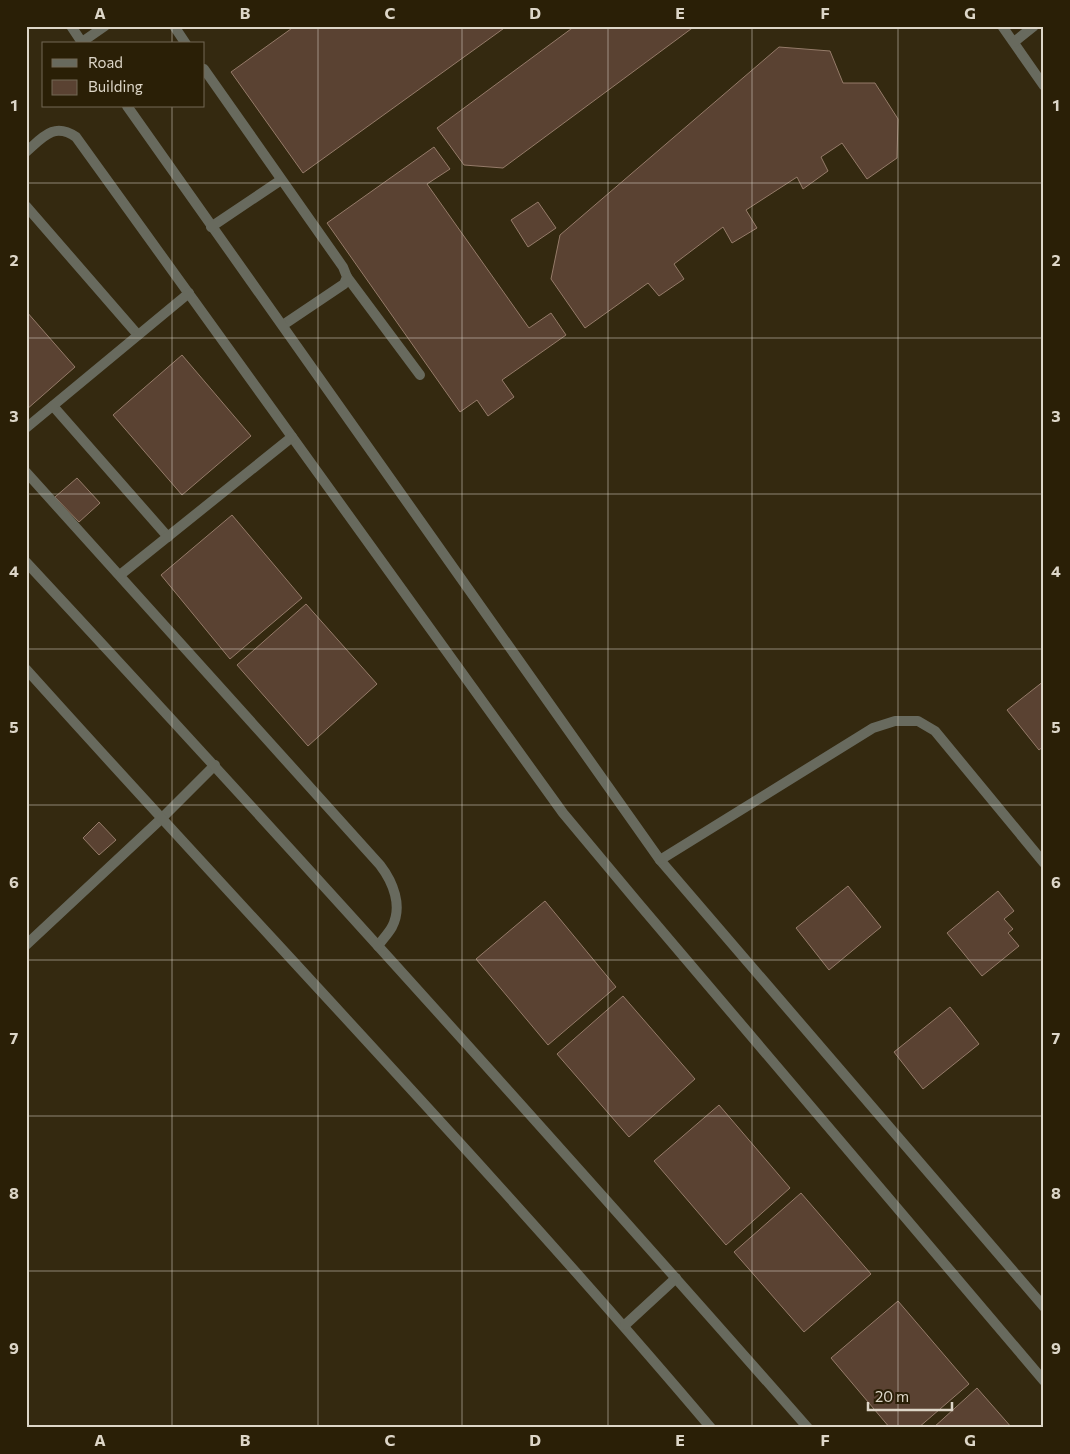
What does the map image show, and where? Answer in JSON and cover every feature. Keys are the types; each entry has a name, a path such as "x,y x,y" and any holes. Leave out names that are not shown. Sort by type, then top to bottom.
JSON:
{"street":[{"path":"71,26 82,42"},
{"path":"84,42 105,26"},
{"path":"174,26 185,42"},
{"path":"1002,26 1044,86"},
{"path":"1014,42 1034,26"},
{"path":"205,70 343,267 347,277 420,375"},
{"path":"128,108 660,860 1044,1307"},
{"path":"26,152 52,131 69,132 76,137 527,765 569,820 1044,1381"},
{"path":"211,226 281,180"},
{"path":"26,206 138,335"},
{"path":"283,325 344,284 347,277"},
{"path":"26,428 189,293"},
{"path":"53,406 168,537"},
{"path":"120,575 292,436"},
{"path":"26,472 389,876 396,897 396,916 392,927 378,946"},
{"path":"26,562 215,765 676,1278 808,1428"},
{"path":"26,669 161,819 393,1069 625,1326 711,1428"},
{"path":"660,860 873,728 896,721 910,721 918,722 935,731 1044,863"},
{"path":"26,945 161,819 215,765"},
{"path":"625,1326 676,1278"}],"building":[{"path":"295,26 507,26 303,173 231,72"},
{"path":"575,26 695,26 503,168 464,165 437,128"},
{"path":"779,47 830,51 843,83 875,83 898,119 897,158 867,179 842,143 821,157 828,171 803,189 797,177 746,210 757,228 732,243 723,227 674,264 684,279 659,296 648,283 585,328 551,279 560,235"},
{"path":"434,147 450,169 427,184 529,328 551,313 566,335 502,380 514,397 488,416 477,400 460,412 327,223"},
{"path":"538,202 556,228 528,247 511,220"},
{"path":"26,311 75,367 26,410"},
{"path":"182,355 251,436 182,495 113,415"},
{"path":"77,478 100,503 79,522 55,497"},
{"path":"232,515 302,598 230,659 161,575"},
{"path":"306,604 377,684 308,746 237,665"},
{"path":"1044,681 1044,746 1039,750 1007,710"},
{"path":"99,822 116,840 99,855 83,838"},
{"path":"848,886 881,927 829,970 796,928"},
{"path":"998,891 1014,911 1004,919 1013,929 1008,933 1019,946 982,976 947,933"},
{"path":"545,901 616,987 548,1045 476,959"},
{"path":"623,996 695,1079 629,1137 557,1054"},
{"path":"950,1007 979,1044 923,1089 894,1052"},
{"path":"719,1105 790,1188 726,1245 654,1161"},
{"path":"801,1193 871,1274 804,1332 734,1252"},
{"path":"898,1301 969,1384 918,1428 890,1428 831,1358"},
{"path":"977,1388 1012,1428 933,1428"}]}
